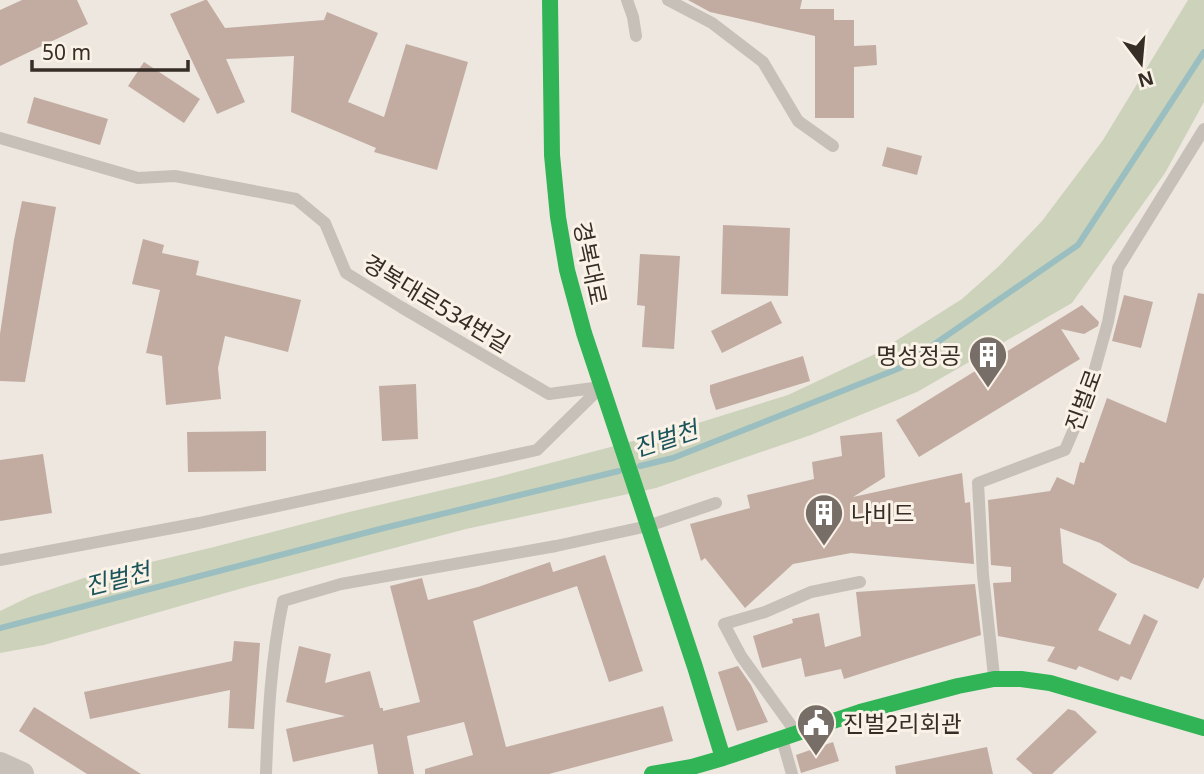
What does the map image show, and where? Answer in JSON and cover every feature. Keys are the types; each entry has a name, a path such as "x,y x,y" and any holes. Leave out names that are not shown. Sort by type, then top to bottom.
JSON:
{"street":[{"name":"경복대로","path":"550,0 551,134 555,203 572,293 702,686 723,758"},
{"path":"652,774 723,758 860,712 994,679 1050,683 1204,728"},
{"path":"0,764 22,774"}],"lane":[{"path":"627,0 634,18 636,36"},
{"path":"668,0 712,23 763,62 798,121 833,146"},
{"name":"진벌로","path":"994,679 983,575 978,483 1065,450 1086,401 1108,322 1118,268 1204,129"},
{"name":"경복대로534번길","path":"0,138 138,178 175,176 296,198 325,223 346,273 549,394 601,387"},
{"path":"0,560 199,523 537,450 601,387"},
{"path":"266,774 269,700 276,634 283,601 341,583 556,546 716,503"},
{"path":"792,774 789,736 724,624 765,612 811,592 860,582"}],"green space":[{"path":"1188,0 1204,0 1204,102 1165,173 1072,303 917,392 811,435 656,488 466,529 250,586 44,645 0,653 0,611 31,596 84,578 494,478 682,428 788,395 875,354 962,299 999,266 1042,221 1103,140"}],"building":[{"path":"22,0 77,0 88,24 0,66 0,10"},
{"path":"205,0 225,28 324,20 327,12 378,33 348,102 384,117 406,44 468,62 437,170 374,152 376,148 291,112 294,56 226,59 245,102 217,114 170,14"},
{"path":"688,0 802,0 800,9 834,9 834,20 854,20 854,46 876,45 877,65 854,67 854,118 815,118 815,36 710,12"},
{"path":"144,62 200,99 184,123 128,86"},
{"path":"34,97 108,119 100,145 27,123"},
{"path":"887,147 922,156 917,175 882,166"},
{"path":"22,201 56,207 25,382 0,381 0,334"},
{"path":"723,225 790,228 788,296 721,294"},
{"path":"143,239 164,245 162,253 199,261 196,275 301,300 288,352 225,336 218,368 221,399 166,405 162,356 146,353 160,290 132,284"},
{"path":"640,254 680,256 674,349 642,347 645,306 637,305"},
{"path":"1198,293 1204,294 1204,577 1198,589 1131,563 1100,543 1060,528 1063,563 1117,594 1098,630 1130,645 1144,614 1158,621 1131,680 1121,676 1118,681 1079,666 1076,670 1047,661 1055,647 998,636 993,583 1011,582 1011,567 991,565 988,500 1050,491 1057,477 1074,485 1080,462 1084,463 1107,398 1166,423"},
{"path":"1124,295 1153,302 1141,348 1112,341"},
{"path":"771,301 782,323 722,353 711,331"},
{"name":"명성정공","path":"1082,305 1099,322 1098,326 1084,334 1061,329 1080,359 919,457 896,420"},
{"path":"803,356 810,381 716,410 710,385"},
{"path":"416,384 418,439 382,441 379,386"},
{"path":"266,431 266,471 188,472 187,432"},
{"name":"나비드","path":"882,432 885,477 853,497 962,473 965,503 970,502 974,564 851,553 793,564 745,608 705,558 701,561 690,524 750,508 747,495 814,479 812,462 842,456 840,436"},
{"path":"43,454 52,513 0,521 0,460"},
{"path":"605,555 643,671 609,682 577,586 473,621 506,747 663,706 673,741 549,774 425,774 425,769 473,755 464,722 407,736 414,774 378,774 373,744 293,762 286,729 345,716 286,702 299,646 331,654 325,683 370,671 383,711 420,702 390,586 422,578 428,600 478,587 550,562 553,572"},
{"path":"975,584 981,635 844,679 841,669 805,677 801,658 762,668 753,636 793,623 792,619 819,613 825,647 861,636 856,592"},
{"path":"234,641 260,643 254,729 228,728 230,690 90,719 84,692 232,661"},
{"path":"738,666 751,685 768,722 737,731 718,672"},
{"path":"34,707 141,774 87,774 19,731"},
{"path":"1068,709 1075,711 1097,732 1052,774 1033,774 1016,759"},
{"name":"진벌2리회관","path":"833,742 839,761 801,773 796,755"},
{"path":"987,747 993,774 896,774 895,766"}],"waterway":[{"name":"진벌천","path":"640,466 673,458 900,368 1078,245 1204,52"},
{"name":"진벌천","path":"0,628 384,528 619,471"}],"traffic: fast":[{"path":"550,0 552,155 567,270 584,333 723,758"},
{"path":"652,774 723,758 860,712 994,679 1050,683 1204,728"}],"place":[{"name":"명성정공","path":"988,389"},
{"name":"나비드","path":"824,547"},
{"name":"진벌2리회관","path":"816,757"}]}
